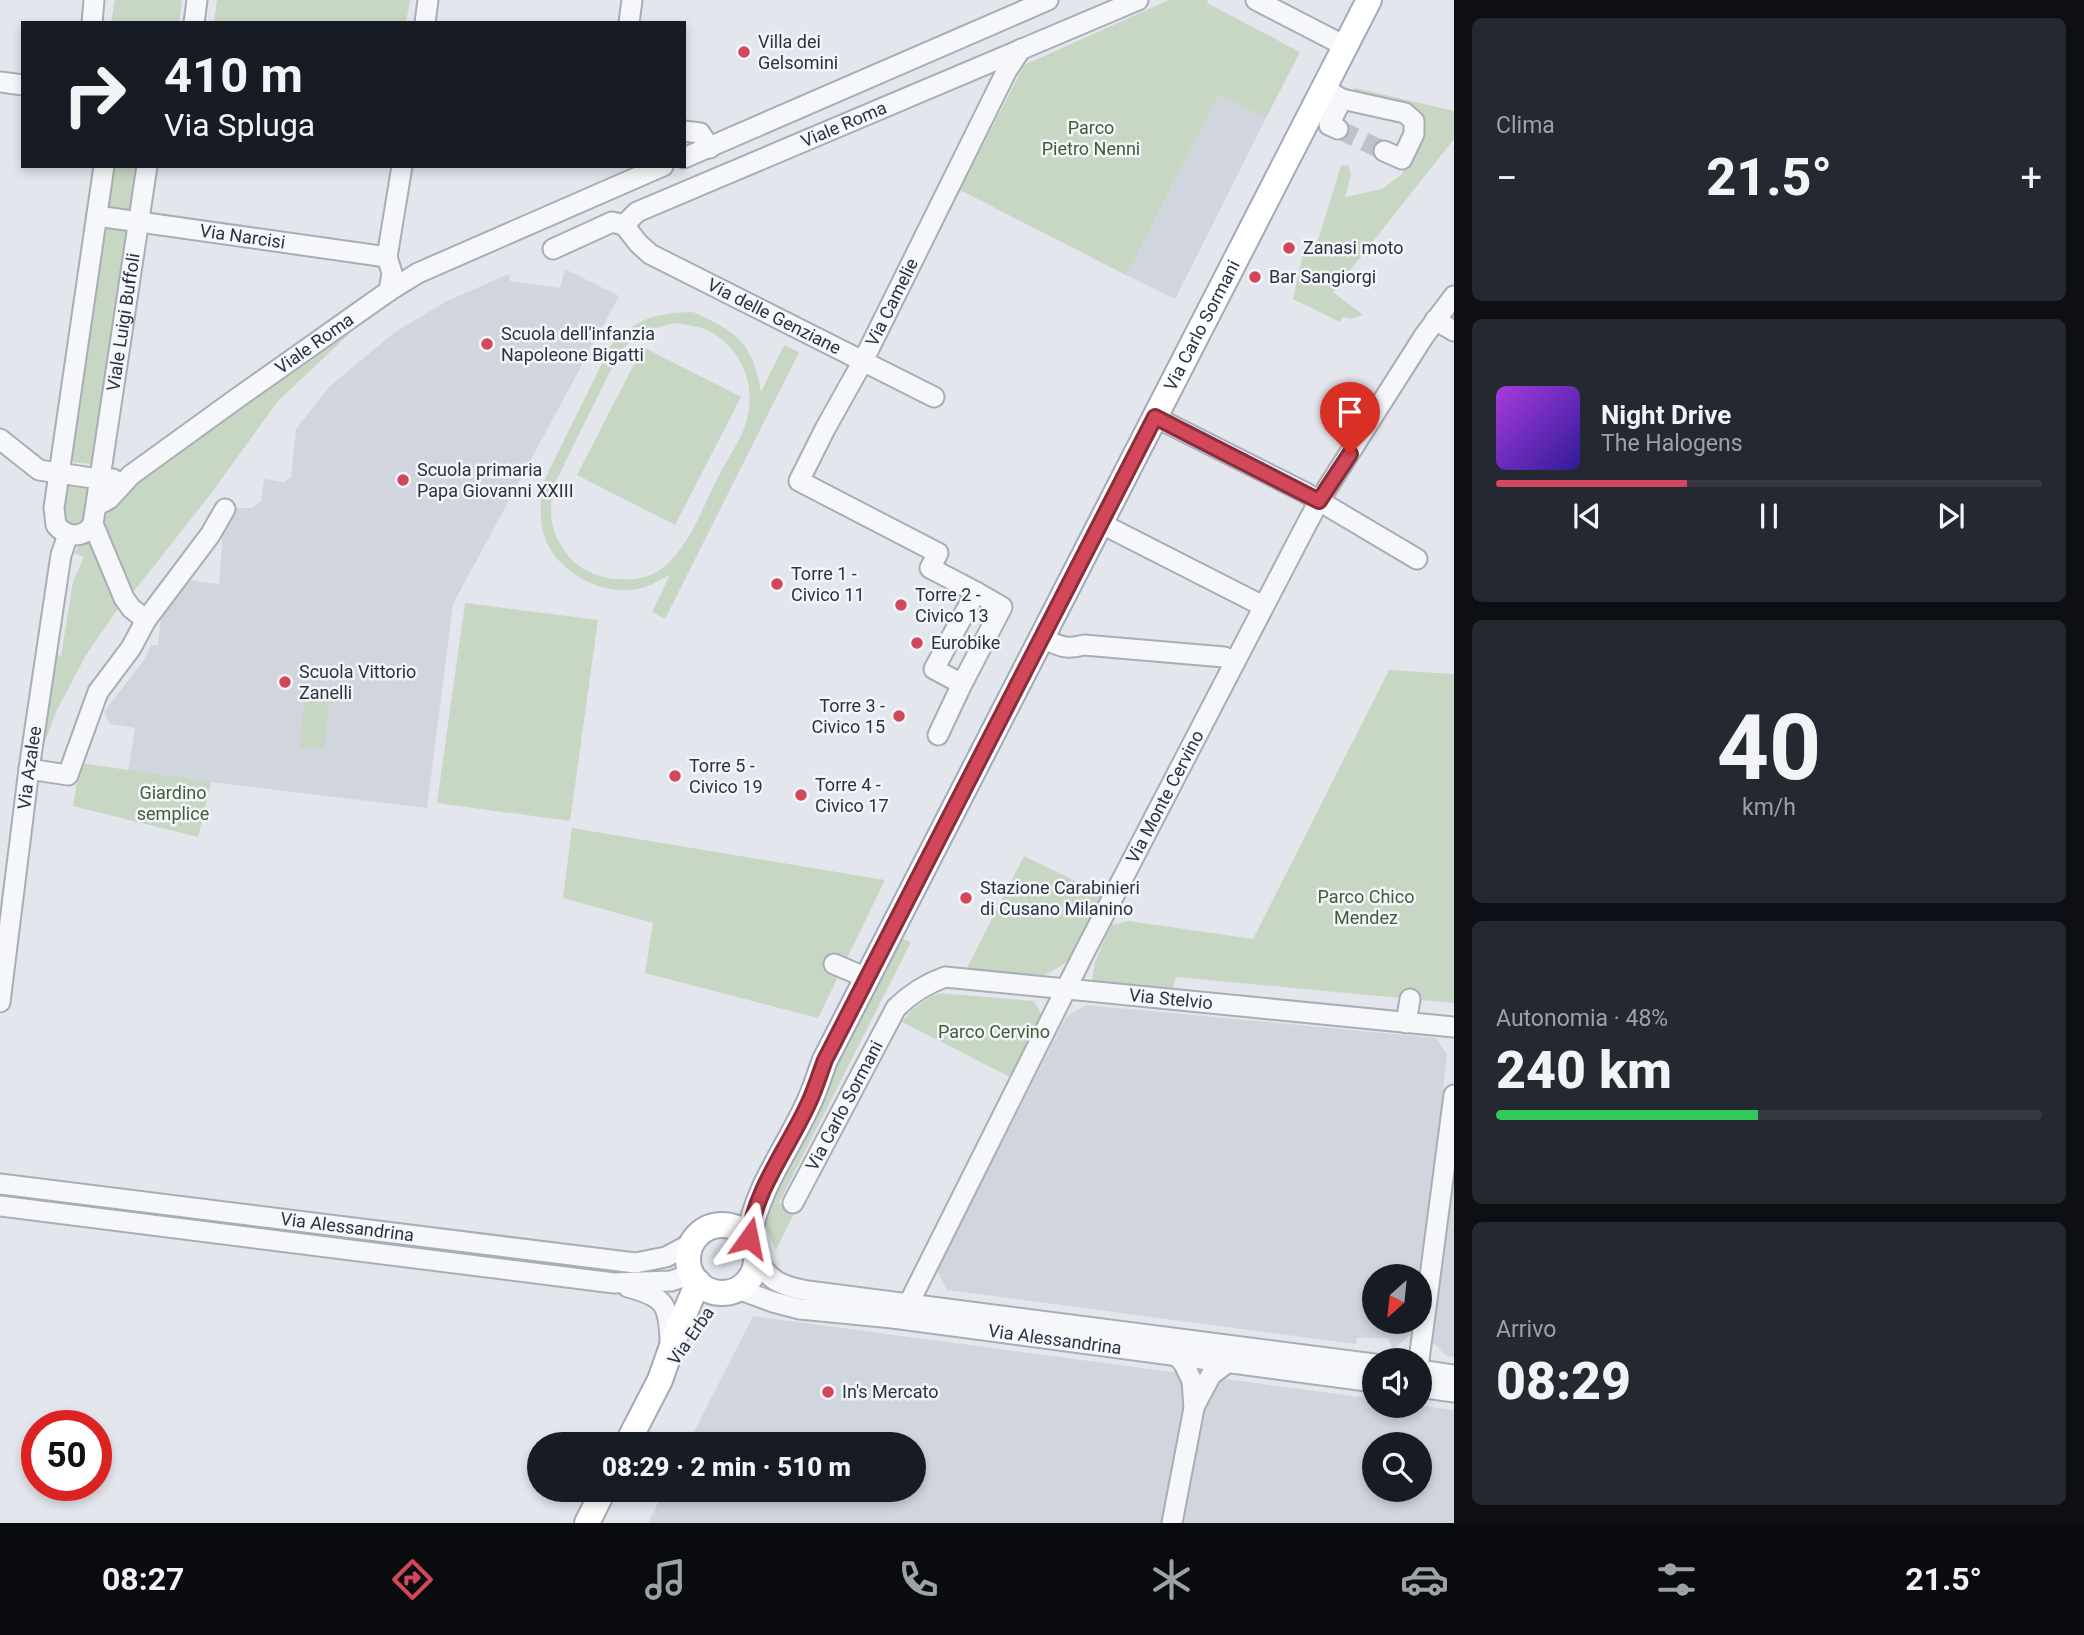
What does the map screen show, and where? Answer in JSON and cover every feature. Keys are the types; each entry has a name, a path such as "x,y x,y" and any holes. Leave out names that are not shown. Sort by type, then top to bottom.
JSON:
{"main road":[{"name":"Via Carlo Sormani","path":"725,1225 736,1211 780,1128 825,1060 1155,417 1333,93 1345,46 1368,0"},
{"name":"Via Carlo Sormani","path":"753,1247 752,1219 758,1201 810,1101 825,1060"},
{"path":"725,1225 740,1230 753,1247 753,1272 750,1279 731,1291 706,1288 695,1278 689,1265 692,1244 698,1235 706,1228 725,1225"},
{"name":"Via Erba","path":"633,1432 660,1380 695,1278"},
{"name":"Via Erba","path":"660,1380 680,1355 699,1320 731,1291"},
{"path":"587,1523 598,1502"}],"street":[{"path":"92,21 94,0"},
{"path":"194,21 197,0"},
{"path":"425,21 428,0"},
{"path":"629,21 632,0"},
{"name":"Viale Roma","path":"686,157 1013,7 1048,0"},
{"name":"Viale Roma","path":"553,248 612,222 624,225 638,212 1138,0"},
{"path":"1256,0 1345,46"},
{"path":"1013,7 1032,19 1040,41"},
{"path":"1013,7 1013,28 1021,49"},
{"name":"Via Camelie","path":"976,592 930,568 938,553 799,481 863,361 1007,70 1021,49"},
{"path":"0,82 21,85"},
{"path":"1338,129 1329,125 1333,93 1405,113 1414,121 1414,134 1402,159 1384,151"},
{"path":"686,131 700,133 710,148"},
{"path":"68,535 56,525 54,517 58,473 104,168"},
{"name":"Viale Luigi Buffoli","path":"95,515 147,168"},
{"path":"388,291 392,272 387,257 402,168"},
{"name":"Viale Roma","path":"68,535 85,533 95,515 131,475 388,291 418,273 658,168"},
{"name":"Via Narcisi","path":"97,216 387,257"},
{"name":"Via delle Genziane","path":"624,225 650,254 934,397"},
{"name":"Via Monte Cervino","path":"893,1318 905,1311 909,1304 1084,953 1319,501 1435,320 1454,296"},
{"path":"1435,320 1454,331"},
{"path":"1155,417 1319,501 1417,559"},
{"name":"Viale Roma","path":"0,439 39,470 100,479 131,475"},
{"path":"29,769 68,775 98,692 131,648 146,620 210,535 225,509"},
{"path":"95,515 124,598 131,608 146,620"},
{"path":"1100,523 1264,607"},
{"name":"Via Azalee","path":"0,1002 29,769 61,555 68,535"},
{"path":"938,735 1002,607 976,592 934,669 962,684"},
{"path":"1042,638 1071,649 1084,645 1224,657 1235,662"},
{"path":"834,964 867,978"},
{"name":"Via Stelvio","path":"896,1008 928,984 945,978 1454,1027"},
{"path":"1406,1023 1410,999"},
{"name":"Via Carlo Sormani","path":"793,1203 896,1008"},
{"path":"1421,1348 1454,1095"},
{"name":"Via Alessandrina","path":"0,1184 635,1263 666,1257 692,1244"},
{"name":"Via Alessandrina","path":"0,1206 614,1283 695,1278"},
{"name":"Via Alessandrina","path":"753,1247 763,1271 794,1288 1362,1362"},
{"path":"614,1283 652,1294 663,1304 670,1319 670,1349"},
{"name":"Via Alessandrina","path":"731,1291 800,1309 893,1318 1362,1380"},
{"path":"1177,1356 1192,1381 1194,1408"},
{"path":"1172,1523 1194,1408 1211,1376 1227,1363"},
{"path":"1432,1372 1454,1375"},
{"path":"1432,1389 1454,1392"}],"shaded area":[{"path":"1219,95 1266,118 1175,299 1126,275"},
{"path":"565,269 619,296 453,604 427,808 128,772 135,728 110,724 104,712 144,660 151,645 158,645 162,610 185,580 219,584 224,519 232,508 252,508 261,501 264,479 284,482 291,477 296,429 330,386 395,332 447,301 509,274 510,281 560,288"},
{"path":"1086,1005 1436,1038 1447,1054 1422,1264 1362,1264 1362,1334 1411,1334 1393,1348 1388,1338 1357,1338 1356,1344 947,1290 937,1271 1066,1017"},
{"path":"1454,1158 1454,1357 1446,1356 1428,1337 1428,1334 1432,1334 1432,1309"},
{"path":"753,1316 1362,1397 1362,1418 1432,1418 1432,1407 1454,1410 1454,1523 648,1523 658,1502 926,1502 926,1432 694,1432"}],"green space":[{"path":"115,0 182,0 179,21 111,21"},
{"path":"217,0 410,0 406,21 214,21"},
{"name":"Parco Pietro Nenni","path":"1169,0 1208,0 1207,3 1300,52 1266,118 1219,95 1126,275 960,190 1024,65"},
{"path":"1355,88 1454,111 1454,139 1333,292 1363,315 1351,319 1343,317 1340,322 1293,299 1306,241 1317,243 1341,166 1348,165 1351,174 1345,197 1382,189 1402,174 1422,131 1351,98"},
{"path":"111,168 139,168 132,212 105,209"},
{"path":"102,226 129,229 97,456 90,464 73,462 68,452"},
{"path":"693,312 732,333 748,350 758,375 761,392 784,345 799,352 665,619 652,612 670,575 648,586 631,590 603,587 576,576 555,556 548,545 541,521 541,505 544,481 610,347 638,323 658,316","holes":["675,323 711,332 731,348 738,358 748,381 750,394 745,426 696,524 678,553 654,573 638,579 600,576 587,571 571,559 559,541 551,516 554,485 620,351 646,332"]},
{"path":"347,329 349,334 277,402 213,491 131,595 101,525 113,501 128,484"},
{"path":"643,347 741,397 675,525 577,475"},
{"path":"67,482 90,485 90,517 80,527 66,525 60,500"},
{"path":"89,542 97,547 122,603 86,655 57,710 39,757 51,654 61,656 73,582 84,557 74,553 81,543"},
{"path":"465,603 598,620 570,821 437,803"},
{"name":"Parco Chico Mendez","path":"1389,670 1454,674 1454,1003 1176,977 1172,991 1092,981 1095,962 1111,925 1129,921 1253,939"},
{"path":"305,694 330,697 324,749 299,747"},
{"name":"Giardino semplice","path":"80,763 211,782 198,837 73,806"},
{"path":"572,828 885,880 818,1018 645,973 653,923 563,898"},
{"path":"1024,856 1102,894 1069,961 1045,975 966,970"},
{"path":"898,937 911,942 779,1203 795,1211 776,1250 763,1222 762,1201"},
{"name":"Parco Cervino","path":"939,993 1034,1001 1041,1014 1010,1077 902,1022 918,1005"}],"tunnel":[{"path":"1338,129 1384,151"}],"place":[{"name":"Villa dei Gelsomini","path":"744,52"},
{"name":"Zanasi moto","path":"1289,248"},
{"name":"Bar Sangiorgi","path":"1255,277"},
{"name":"Scuola dell'infanzia Napoleone Bigatti","path":"487,344"},
{"name":"Scuola primaria Papa Giovanni XXIII","path":"403,480"},
{"name":"Torre 1 - Civico 11","path":"777,584"},
{"name":"Torre 2 - Civico 13","path":"901,605"},
{"name":"Eurobike","path":"917,643"},
{"name":"Scuola Vittorio Zanelli","path":"285,682"},
{"name":"Torre 3 - Civico 15","path":"899,716"},
{"name":"Torre 5 - Civico 19","path":"675,776"},
{"name":"Torre 4 - Civico 17","path":"801,795"},
{"name":"Stazione Carabinieri di Cusano Milanino","path":"966,898"},
{"name":"In's Mercato","path":"828,1392"}],"route":[{"path":"749,1238 758,1201 810,1101 825,1060 1155,417 1319,501 1350,454"}]}
